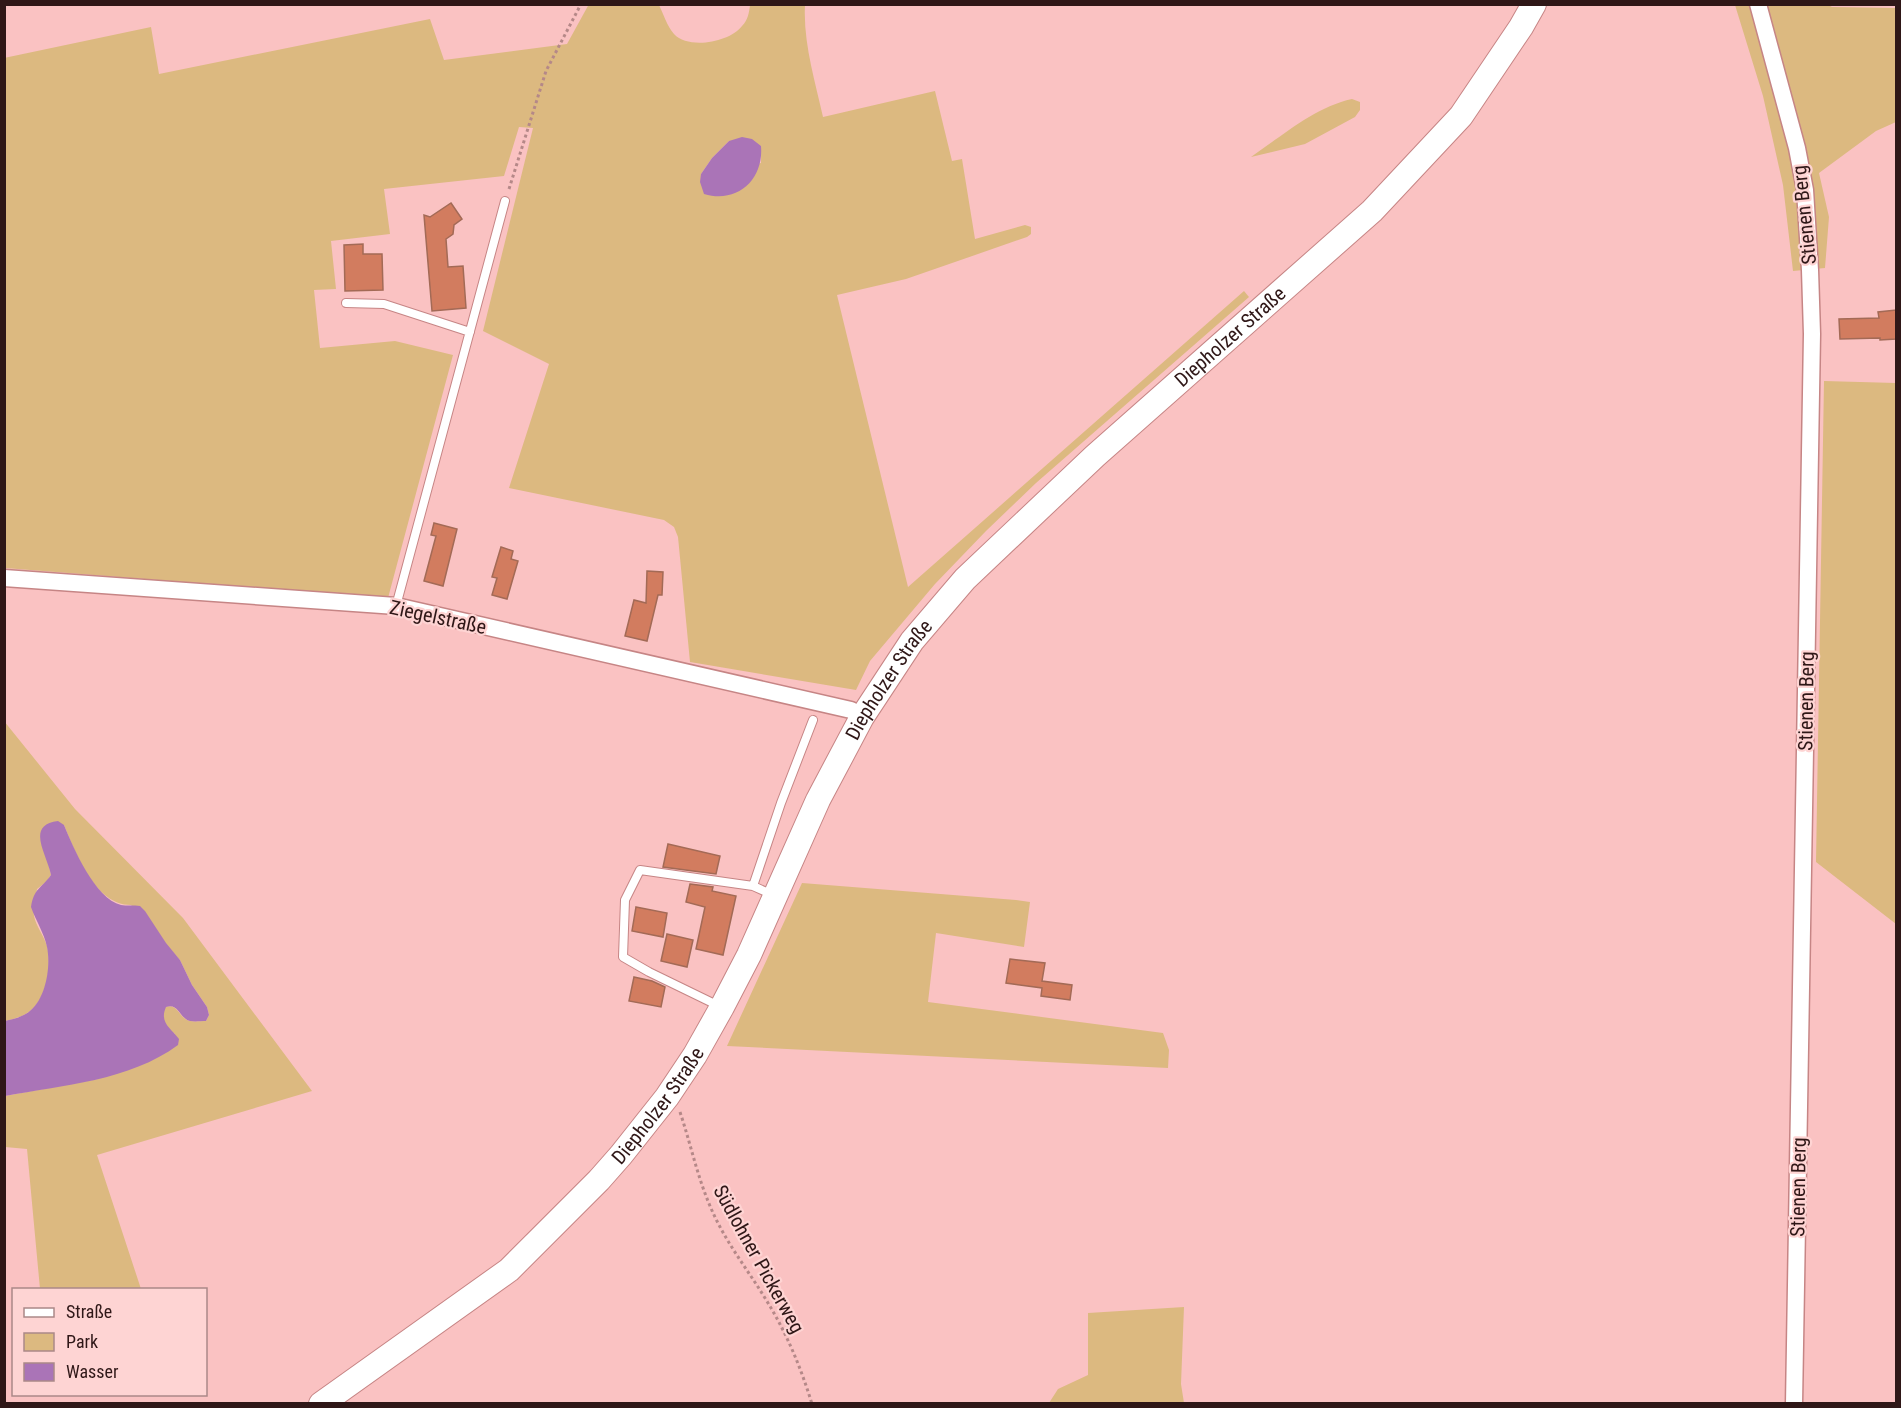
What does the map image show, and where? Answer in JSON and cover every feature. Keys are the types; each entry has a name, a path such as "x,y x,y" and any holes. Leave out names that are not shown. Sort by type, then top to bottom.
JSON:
{"main road":[{"name":"Diepholzer Straße","path":"321,1404 509,1270 621,1155 667,1097 695,1055 749,955 818,800 862,717 912,641 965,579 1095,456 1380,202 1461,116 1521,27 1533,4"}],"street":[{"name":"Stienen Berg","path":"1758,4 1797,148 1804,190 1810,270 1811,381 1794,1404"},
{"name":"Ziegelstraße","path":"4,578 396,606 851,710 862,717"}],"lane":[{"path":"396,606 505,201"},
{"path":"346,303 384,304 470,332"},
{"path":"753,886 781,803 813,720"},
{"path":"722,1007 622,957 625,900 640,870 753,886 775,895"}],"path":[{"path":"505,201 546,70 581,4"},
{"name":"Südlohner Pickerweg","path":"667,1097 680,1112 697,1175 710,1207 769,1304 789,1342 804,1376 812,1404"}],"green space":[{"path":"589,4 659,5 674,34 689,42 699,43 719,40 736,32 746,21 750,5 805,5 808,47 823,117 935,91 952,161 962,159 975,239 1025,225 1031,227 1031,234 1027,237 906,279 837,295 908,587 1244,291 1249,297 1036,483 986,531 935,584 870,661 856,690 690,662 678,537 674,527 664,520 509,488 549,364 483,331 533,128 519,127 504,176 384,189 390,234 331,241 336,289 314,290 320,348 395,341 453,355 388,598 5,568 4,58 151,27 159,74 430,19 444,60 567,44","holes":["729,141 761,146 761,163 701,174 712,158"]},
{"path":"1826,4 1832,7 1896,8 1896,122 1876,131 1819,173 1829,217 1825,268 1793,271 1783,185 1763,96 1735,5"},
{"path":"1352,99 1360,102 1360,110 1355,117 1305,144 1251,157 1312,115"},
{"path":"1824,381 1896,383 1896,924 1816,862"},
{"path":"4,721 75,809 183,918 312,1091 97,1155 141,1288 40,1288 27,1149 5,1147 5,1096 98,1079 175,1034 164,1022 165,1007 173,1007 190,1021 206,1021 209,1015 207,1007 192,985 180,960 131,905 118,903 107,897 88,876 64,825 49,866 51,875 37,889 34,906 35,920 46,942 49,962 47,981 41,998 30,1011 5,1021"},
{"path":"802,883 1030,902 1024,947 936,933 928,1002 1163,1033 1169,1050 1168,1068 727,1046"},
{"path":"1184,1307 1181,1384 1184,1403 1049,1403 1058,1389 1088,1375 1088,1313"}],"water":[{"path":"742,137 752,139 761,146 761,158 753,179 737,192 727,196 704,194 700,182 701,174 712,158 729,141"},
{"path":"58,821 64,825 86,871 102,893 111,901 121,905 140,906 145,911 180,960 192,985 207,1007 209,1015 206,1021 190,1021 174,1007 166,1007 165,1021 179,1039 178,1045 159,1057 138,1067 95,1080 5,1096 5,1021 22,1016 31,1010 40,997 46,981 47,947 31,907 36,892 51,875 40,834 42,828"}],"building":[{"path":"451,203 462,219 454,225 453,234 446,239 448,267 463,266 466,308 432,311 424,215 430,217"},
{"path":"363,244 363,254 382,254 383,290 345,291 344,245"},
{"path":"1896,310 1896,339 1840,339 1839,319 1879,318 1878,312"},
{"path":"434,523 457,529 443,586 424,581 436,536 431,535"},
{"path":"501,547 513,551 511,559 518,561 507,599 492,595 497,578 492,577"},
{"path":"647,571 663,572 662,595 658,595 647,641 625,636 634,600 646,603"},
{"path":"668,844 720,856 716,874 663,867"},
{"path":"690,884 713,887 712,891 736,896 723,955 696,949 705,907 686,902"},
{"path":"636,907 667,913 663,937 632,931"},
{"path":"667,934 693,940 687,967 661,961"},
{"path":"1010,959 1045,963 1042,981 1072,985 1070,1000 1041,996 1042,988 1006,983"},
{"path":"634,977 665,987 661,1007 629,1001"}]}
